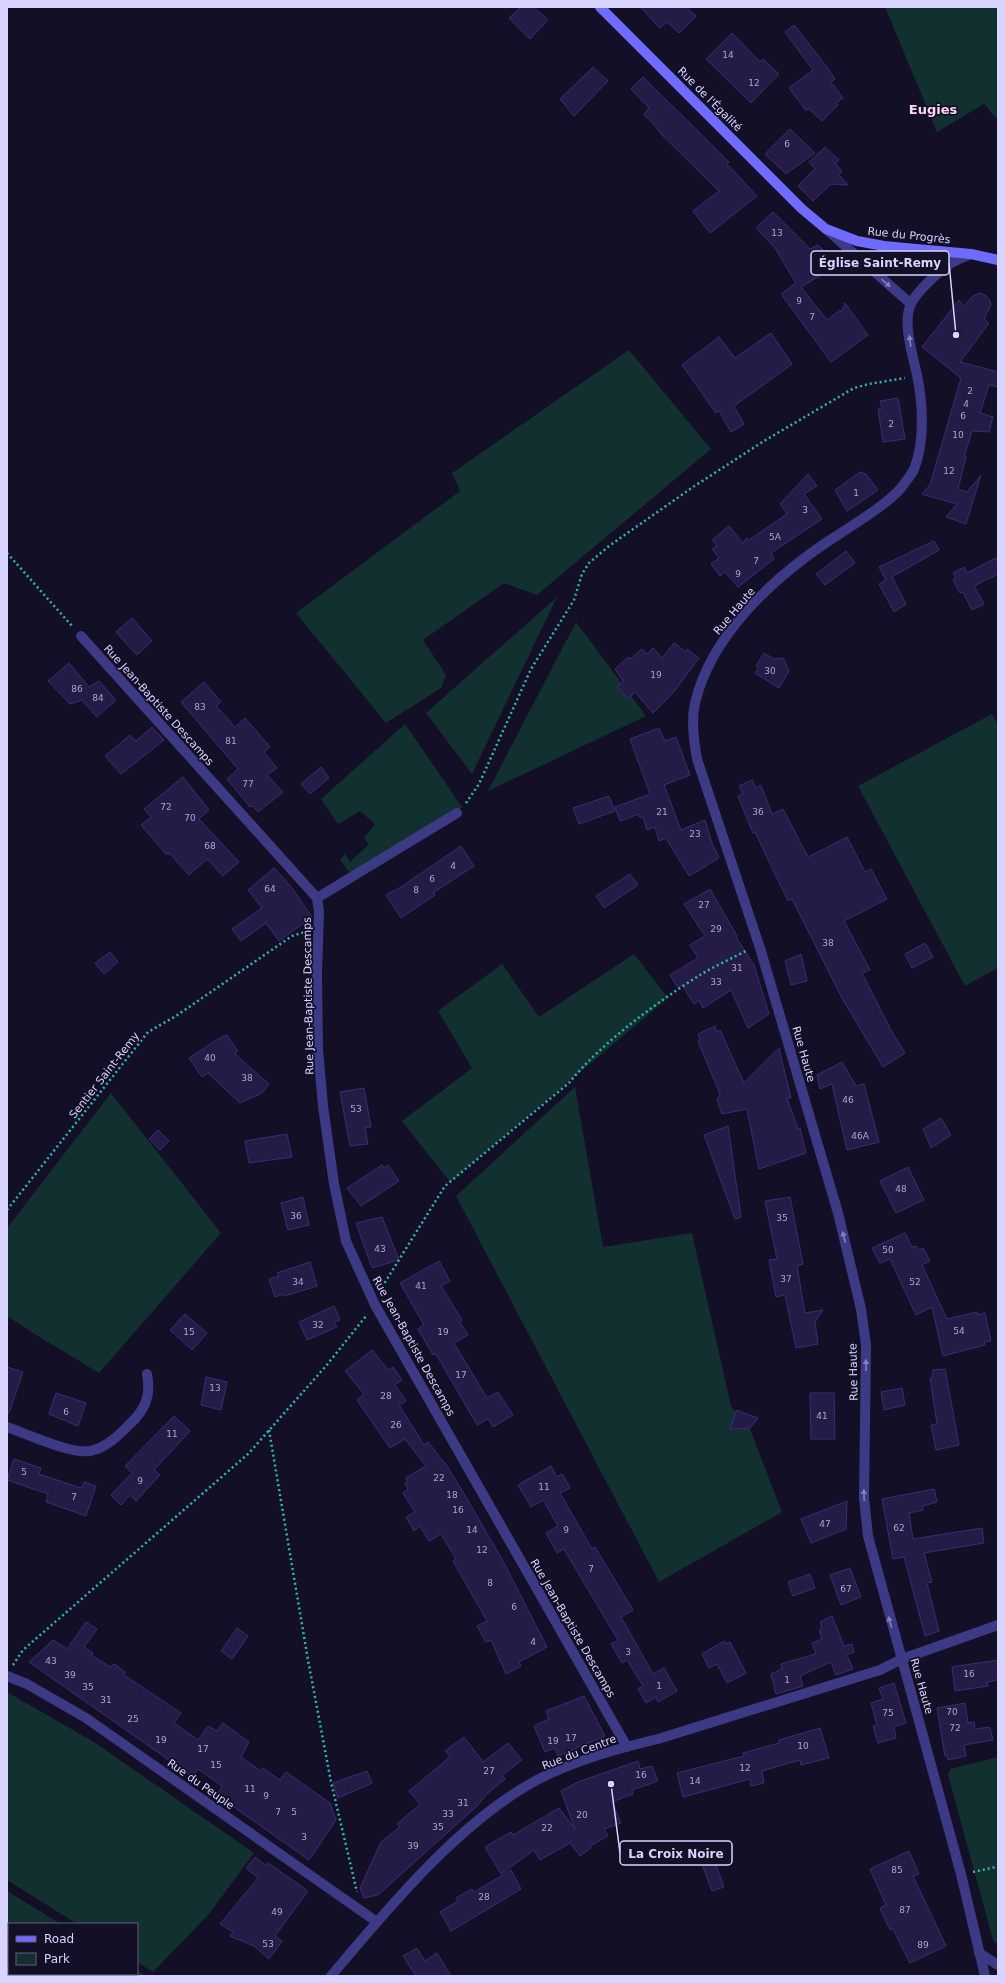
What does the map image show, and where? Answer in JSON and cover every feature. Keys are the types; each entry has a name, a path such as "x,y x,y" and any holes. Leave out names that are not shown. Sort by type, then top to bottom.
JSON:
{"main road":[{"name":"Rue de l'Égalité","path":"600,7 802,209"},
{"name":"Rue du Progrès","path":"802,209 826,229 857,241 884,246 971,254 998,260"}],"street":[{"path":"826,229 911,304 927,284 952,262 971,254"},
{"name":"Rue Haute","path":"911,304 908,324 910,342 918,377 921,405 921,447 913,470 900,489 783,576 755,603 733,628 717,651 703,676 695,704 693,733 697,759 759,943 838,1213 861,1308 866,1345 864,1482 867,1528 887,1610 902,1659 960,1874 985,1976"},
{"name":"Rue Jean-Baptiste Descamps","path":"81,636 317,898 318,1050 323,1106 334,1184 346,1241 375,1304 627,1747"},
{"path":"317,898 457,812"},
{"path":"7,1427 68,1448 89,1451 105,1445 122,1432 147,1402 150,1388 147,1374"},
{"name":"Rue du Centre","path":"331,1976 376,1922 434,1861 481,1818 549,1774 627,1747 880,1670 902,1659 998,1625"},
{"name":"Rue du Peuple","path":"9,1672 86,1718 376,1922"},
{"path":"979,1953 998,1965"}],"path":[{"path":"457,812 479,784 531,669 565,617 574,600 582,574 589,563 609,546 693,487 764,441 854,388 891,379 918,377"},
{"path":"7,553 81,636"},
{"name":"Sentier Saint-Remy","path":"7,1210 148,1032 176,1016 292,936 318,927"},
{"path":"9,1672 23,1650 248,1454 326,1366 375,1304 380,1290 445,1186 569,1084 583,1066 621,1033 700,975 759,943"},
{"path":"269,1429 308,1660 328,1767 358,1890 356,1907"},
{"path":"960,1874 996,1867"}],"green space":[{"path":"885,7 998,7 998,120 984,104 937,132"},
{"path":"629,350 711,449 537,595 504,583 423,640 446,675 441,688 386,723 296,613 460,491 452,473"},
{"path":"557,597 472,774 426,713"},
{"path":"576,622 646,716 488,791"},
{"path":"992,714 998,725 998,968 965,986 858,786"},
{"path":"405,724 462,807 352,876 340,860 345,854 350,862 369,844 364,838 375,824 360,811 338,824 321,799"},
{"path":"634,954 668,998 450,1182 402,1121 472,1068 438,1011 502,964 539,1017"},
{"path":"575,1087 603,1247 692,1233 731,1406 748,1424 782,1512 659,1582 456,1196"},
{"path":"111,1093 221,1233 99,1373 7,1316 7,1228"},
{"path":"7,1692 94,1742 254,1853 209,1914 153,1972 138,1963 138,1923 75,1923 7,1880"},
{"path":"998,1757 998,1945 993,1940 948,1775 950,1769"},
{"path":"7,1891 59,1923 8,1923 8,1975 138,1975 138,1971 146,1976 7,1976"}],"building":[{"path":"521,7 534,7 548,20 530,39 509,18"},
{"path":"640,7 686,7 696,16 679,33 667,22 660,28"},
{"path":"794,25 827,67 835,79 831,82 843,98 836,103 838,105 822,121 808,108 806,111 789,88 813,70 785,32"},
{"path":"732,33 760,62 763,59 779,74 751,103 706,59"},
{"path":"593,67 608,81 574,116 560,99"},
{"path":"643,77 729,162 727,164 757,196 710,233 693,211 719,191 662,135 644,115 649,108 631,89"},
{"path":"790,129 815,153 786,174 765,154"},
{"path":"825,147 839,160 835,163 842,171 839,175 848,185 831,184 813,201 798,186 815,169 809,162"},
{"path":"773,212 810,249 818,245 838,265 801,287 827,320 840,310 841,313 845,303 868,335 831,362 781,294 796,283 775,248 756,228"},
{"path":"979,293 985,295 990,300 991,305 984,319 989,323 960,362 998,372 998,387 989,385 980,413 993,417 989,432 972,431 964,457 966,457 958,489 967,492 981,475 966,524 946,517 957,504 922,494 929,486 932,478 961,378 922,347 959,300 964,306 973,296"},
{"path":"771,333 792,364 734,406 744,424 731,432 719,411 716,413 682,365 719,337 735,358"},
{"path":"898,398 905,439 883,442 878,409 882,408 880,401"},
{"path":"860,472 866,474 878,490 847,511 835,490"},
{"path":"808,474 817,486 804,494 822,519 771,553 774,559 738,587 725,572 720,576 711,564 719,558 712,549 717,546 712,540 729,526 743,543 747,538 749,540 787,514 780,504"},
{"path":"934,541 939,550 892,577 906,604 894,612 879,584 886,580 879,567"},
{"path":"846,551 855,563 825,585 816,574"},
{"path":"998,557 998,574 974,586 984,604 972,610 963,592 960,593 953,580 956,578 953,573 964,567 967,573"},
{"path":"132,618 152,641 137,655 116,632"},
{"path":"674,643 686,652 687,649 699,658 673,693 653,713 635,692 628,699 617,687 623,681 615,669 628,657 630,659 642,649 647,654 653,648 662,658"},
{"path":"764,653 774,659 783,658 789,671 779,688 755,673 759,667 756,666"},
{"path":"69,663 89,687 99,681 116,700 97,717 82,700 70,704 48,681"},
{"path":"204,682 221,702 216,706 235,727 245,718 270,747 264,752 277,768 267,775 283,792 258,812 253,806 250,807 227,779 238,769 181,702"},
{"path":"152,727 164,740 121,774 105,756 130,735 136,741"},
{"path":"659,728 665,741 676,737 690,775 664,785 681,830 705,820 712,843 719,858 689,876 666,838 659,841 655,827 647,830 643,817 640,818 639,814 620,821 615,807 650,794 630,739"},
{"path":"321,767 329,778 310,794 301,784"},
{"path":"183,777 209,810 199,819 239,862 223,876 207,859 189,875 170,854 166,854 141,825 151,817 144,809"},
{"path":"752,780 756,788 761,785 772,814 783,809 808,857 847,837 865,872 871,869 887,899 844,921 870,970 862,973 892,1032 905,1053 883,1067 842,998 792,899 788,901 755,832 753,833 738,796 743,794 739,786"},
{"path":"609,796 615,811 579,824 573,808"},
{"path":"461,846 474,866 433,893 435,895 401,918 386,895 401,887"},
{"path":"274,868 292,888 312,917 279,941 266,923 241,941 232,929 262,908 248,890"},
{"path":"630,874 638,885 604,908 596,896"},
{"path":"710,889 737,936 736,937 754,965 769,1014 748,1028 731,990 703,1008 699,1000 694,1004 682,985 678,988 670,975 698,958 690,945 705,936 684,904"},
{"path":"925,943 933,957 912,968 905,954"},
{"path":"110,952 118,962 104,974 95,963"},
{"path":"801,954 807,981 791,985 785,961"},
{"path":"715,1026 717,1032 720,1030 744,1083 779,1048 791,1098 787,1098 798,1129 800,1128 806,1153 759,1169 747,1109 722,1114 717,1100 720,1094 698,1041 700,1040 698,1034"},
{"path":"227,1035 238,1051 235,1054 269,1084 262,1093 240,1103 208,1073 202,1077 189,1058 218,1039"},
{"path":"842,1062 856,1086 864,1084 879,1142 847,1150 832,1084 820,1089 817,1075"},
{"path":"364,1088 371,1127 365,1128 368,1144 350,1146 340,1092"},
{"path":"941,1118 951,1135 931,1148 923,1129"},
{"path":"728,1126 741,1217 735,1219 704,1135"},
{"path":"158,1130 169,1141 160,1150 149,1139"},
{"path":"287,1134 292,1157 249,1163 245,1141"},
{"path":"382,1165 384,1168 388,1165 399,1181 361,1206 347,1188"},
{"path":"908,1167 924,1200 896,1213 880,1181"},
{"path":"303,1197 309,1225 288,1230 281,1203"},
{"path":"790,1197 803,1264 797,1266 805,1313 823,1310 815,1322 818,1344 796,1348 785,1295 776,1297 769,1260 777,1259 765,1201"},
{"path":"382,1217 399,1260 372,1268 356,1223"},
{"path":"905,1233 912,1247 916,1246 918,1250 923,1248 930,1261 922,1265 947,1319 977,1312 978,1315 985,1313 991,1341 984,1342 985,1345 943,1356 932,1307 916,1315 890,1259 880,1263 872,1248"},
{"path":"439,1261 450,1281 441,1286 462,1320 460,1322 468,1335 454,1343 487,1398 498,1392 513,1415 493,1427 488,1419 477,1425 436,1354 433,1355 418,1329 424,1325 400,1283"},
{"path":"310,1262 317,1286 285,1296 284,1294 275,1297 269,1279 279,1276 277,1273"},
{"path":"334,1306 340,1320 334,1322 337,1327 307,1340 299,1322"},
{"path":"185,1314 207,1333 192,1350 170,1330"},
{"path":"372,1350 388,1370 393,1367 402,1380 395,1385 406,1401 399,1405 424,1445 428,1442 447,1466 463,1492 503,1561 547,1647 519,1662 521,1666 506,1674 491,1640 486,1642 477,1626 487,1621 453,1561 456,1559 441,1534 429,1541 420,1526 414,1531 406,1517 415,1512 403,1493 408,1489 405,1484 408,1482 406,1478 426,1466 405,1439 390,1448 357,1400 364,1394 345,1371"},
{"path":"7,1367 23,1372 9,1413 7,1412"},
{"path":"945,1369 959,1445 936,1450 931,1425 937,1424 930,1378 932,1378 933,1370"},
{"path":"206,1377 227,1382 221,1410 201,1405"},
{"path":"902,1388 905,1405 884,1410 881,1392"},
{"path":"56,1393 86,1403 78,1426 49,1414"},
{"path":"810,1393 834,1393 835,1439 811,1439"},
{"path":"737,1410 758,1418 750,1428 730,1429"},
{"path":"174,1416 190,1431 154,1470 160,1475 136,1501 130,1495 121,1505 111,1495 132,1473 125,1466"},
{"path":"14,1459 41,1468 39,1474 81,1488 84,1482 96,1486 86,1516 46,1502 48,1494 7,1480"},
{"path":"551,1466 557,1477 562,1474 570,1488 560,1493 592,1549 595,1547 633,1610 621,1617 653,1674 664,1668 677,1691 658,1702 656,1697 646,1703 638,1689 643,1686 627,1660 622,1663 611,1644 618,1640 564,1549 557,1553 546,1533 558,1526 543,1500 531,1507 518,1485"},
{"path":"934,1489 937,1502 923,1506 923,1510 909,1513 913,1539 982,1528 984,1543 924,1553 932,1582 927,1583 939,1631 925,1636 904,1557 893,1559 882,1499"},
{"path":"847,1501 846,1529 811,1543 801,1519"},
{"path":"850,1568 861,1597 841,1605 830,1575"},
{"path":"810,1574 815,1588 793,1596 788,1582"},
{"path":"832,1616 844,1646 852,1644 854,1652 847,1655 853,1669 836,1675 831,1662 800,1676 803,1686 776,1694 771,1674 782,1669 781,1664 816,1654 812,1643 822,1639 819,1630 822,1629 820,1622"},
{"path":"86,1622 97,1629 84,1647 93,1653 91,1655 110,1667 114,1664 125,1672 124,1675 181,1713 174,1723 198,1740 208,1726 217,1731 223,1723 249,1742 241,1757 261,1771 263,1768 280,1780 286,1772 330,1803 336,1820 309,1860 217,1795 222,1786 198,1769 193,1777 29,1662 53,1640 67,1649"},
{"path":"237,1628 248,1636 232,1659 221,1651"},
{"path":"724,1641 726,1644 730,1642 746,1673 727,1683 717,1664 709,1668 702,1654"},
{"path":"998,1660 998,1680 987,1682 988,1686 955,1691 952,1667"},
{"path":"894,1683 906,1723 894,1727 896,1738 878,1743 873,1726 877,1725 871,1703 883,1699 879,1688"},
{"path":"584,1696 605,1736 558,1756 555,1748 545,1752 534,1726 549,1719 546,1711"},
{"path":"965,1703 968,1723 974,1722 975,1729 990,1727 993,1740 964,1745 966,1756 948,1760 947,1755 945,1756 937,1708"},
{"path":"820,1728 829,1758 801,1765 800,1760 762,1771 764,1783 751,1786 750,1779 683,1797 677,1773 744,1756 743,1753 779,1743 779,1740"},
{"path":"464,1737 483,1762 508,1743 522,1760 502,1775 505,1779 487,1794 476,1807 378,1895 364,1898 360,1888 381,1842 400,1827 397,1824 420,1804 409,1791 450,1757 445,1751"},
{"path":"638,1761 640,1769 652,1766 658,1781 632,1790 633,1794 612,1802 621,1823 604,1829 608,1836 590,1846 591,1848 580,1856 570,1843 540,1860 534,1850 501,1874 485,1847 511,1832 513,1835 559,1808 575,1829 561,1791 578,1782"},
{"path":"367,1771 372,1783 338,1798 333,1783"},
{"path":"709,1847 724,1887 712,1891 697,1851"},
{"path":"909,1851 919,1874 913,1876 946,1946 910,1963 893,1929 890,1930 880,1908 886,1905 870,1869"},
{"path":"255,1857 267,1866 268,1863 308,1891 275,1936 282,1941 269,1959 254,1946 230,1936 233,1932 220,1924 258,1878 246,1868"},
{"path":"511,1870 521,1889 451,1931 440,1912 458,1901 456,1898 472,1889 474,1892"},
{"path":"417,1948 425,1961 437,1953 451,1976 416,1976 403,1956"}],"place":[{"name":"Église Saint-Remy","path":"956,335"},
{"name":"La Croix Noire","path":"611,1784"}],"district":[{"name":"Eugies","path":"933,109"}]}
